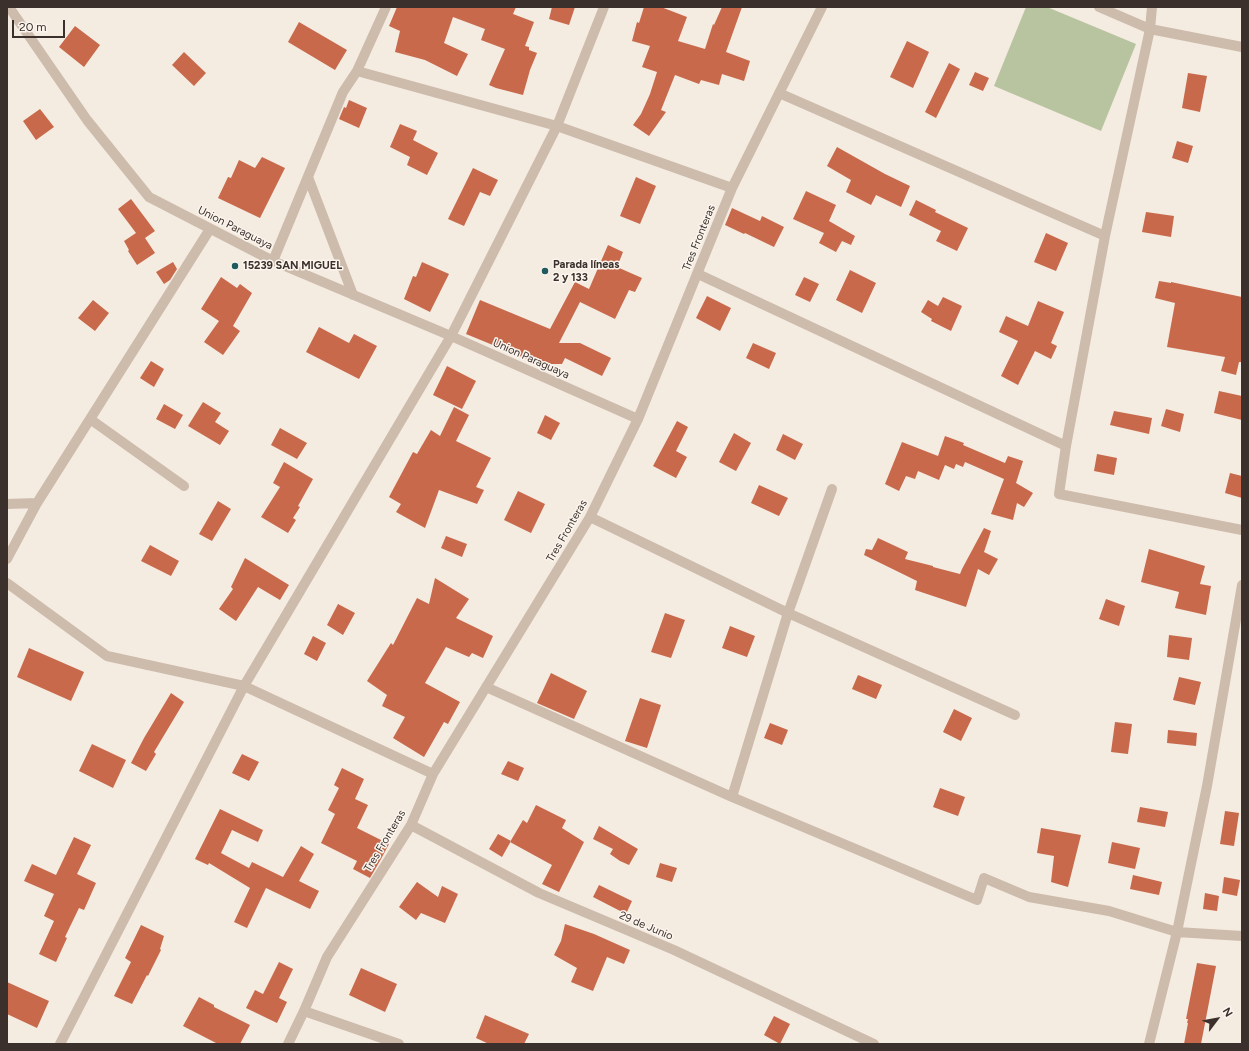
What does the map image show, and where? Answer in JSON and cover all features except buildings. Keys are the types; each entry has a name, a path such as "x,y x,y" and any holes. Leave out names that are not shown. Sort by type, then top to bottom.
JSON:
{"street":[{"name":"Union Paraguaya","path":"9,7 87,120 149,197 273,261 451,336 638,419"},
{"path":"273,261 343,92 357,71 386,7"},
{"path":"60,1044 244,686 451,336 557,126 604,7"},
{"name":"Tres Fronteras","path":"288,1044 327,957 411,825 434,774 590,517 638,419 732,188 822,7"},
{"path":"1099,7 1150,29 1242,46"},
{"path":"1152,7 1150,29 1105,236 1066,446 1059,494 1242,530"},
{"path":"357,71 557,126 732,188"},
{"path":"779,93 1105,236"},
{"path":"308,177 353,295"},
{"path":"7,559 37,503 210,229"},
{"path":"698,274 1066,446"},
{"path":"90,419 184,486"},
{"path":"732,797 788,613 832,489"},
{"path":"7,504 37,503"},
{"path":"590,517 788,613 1015,715"},
{"path":"7,583 107,656 244,686 434,774"},
{"path":"1149,1044 1177,932 1207,786 1242,586"},
{"path":"486,687 732,797 977,900 984,878 1029,897 1109,911 1177,932 1242,936"},
{"name":"29 de Junio","path":"411,825 539,893 674,950 874,1044"},
{"path":"304,1011 399,1044"}],"green space":[{"path":"1026,7 1047,7 1136,44 1101,131 994,86"}],"place":[{"name":"15239 SAN MIGUEL","path":"235,266"},
{"name":"Parada líneas 2 y 133","path":"545,271"}]}
